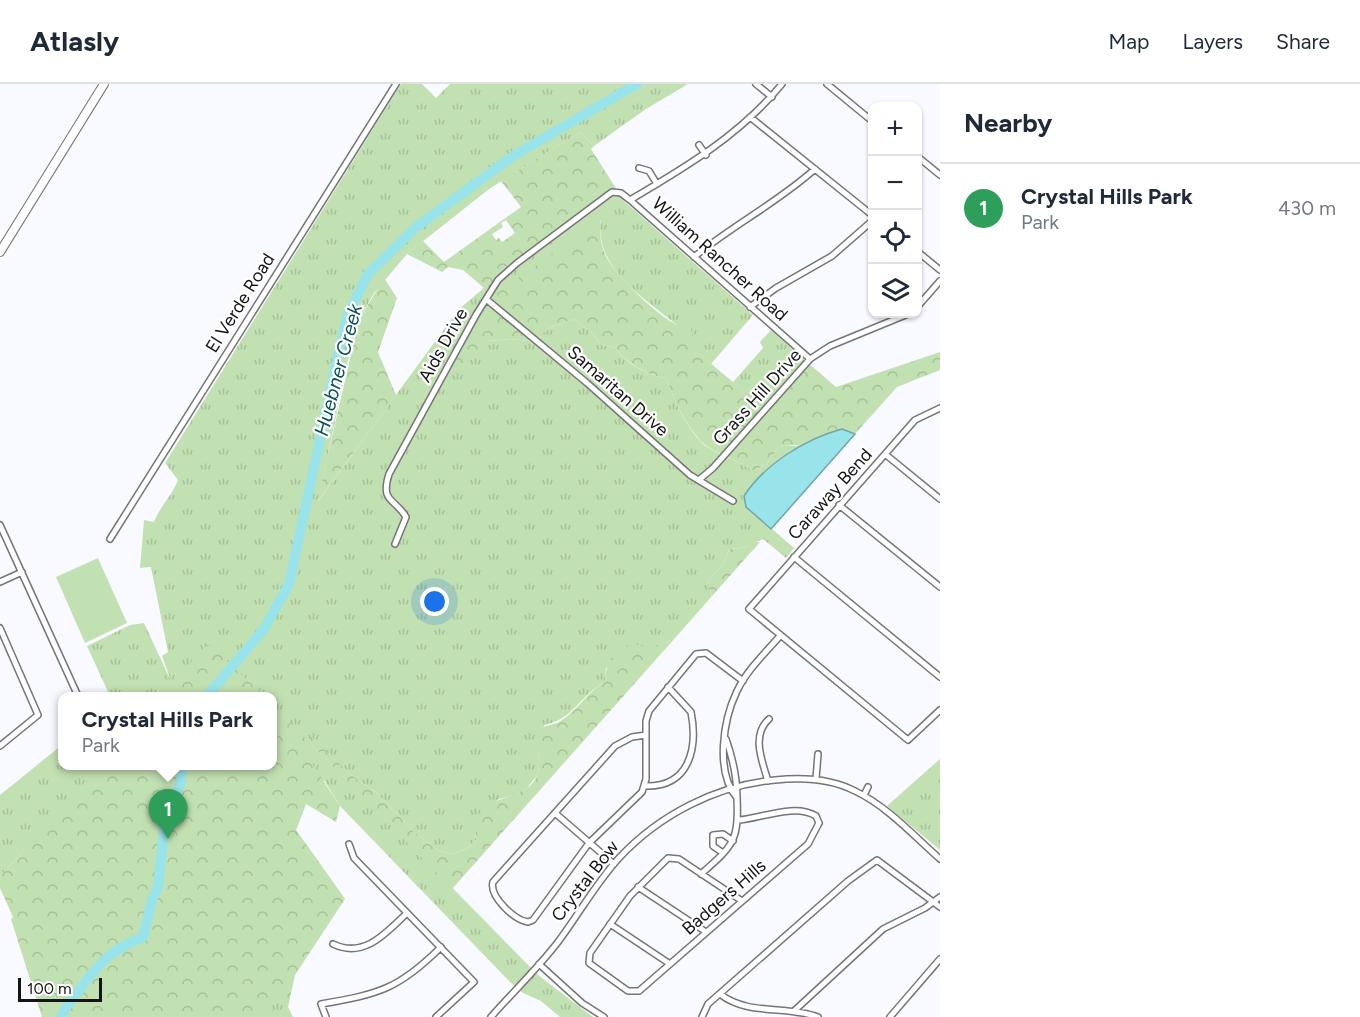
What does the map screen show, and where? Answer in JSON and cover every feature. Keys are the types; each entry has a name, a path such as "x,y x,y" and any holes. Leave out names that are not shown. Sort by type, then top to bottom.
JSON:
{"main road":[{"path":"0,252 104,84"}],"street":[{"name":"El Verde Road","path":"110,539 396,84"},
{"path":"756,84 772,97"},
{"path":"630,200 706,155 772,97 782,84"},
{"path":"827,84 868,117"},
{"path":"750,117 868,211"},
{"path":"699,145 706,155"},
{"path":"922,160 940,175"},
{"path":"639,168 649,171 657,184"},
{"path":"694,257 732,227 777,201 815,169"},
{"name":"William Rancher Road","path":"606,196 616,192 630,200 810,359"},
{"name":"Aids Drive","path":"395,544 406,517 388,499 386,484 389,474 486,299 498,280 517,263 606,196"},
{"path":"750,307 770,291 832,256 868,225"},
{"path":"922,255 940,270"},
{"path":"922,301 940,281"},
{"name":"Samaritan Drive","path":"486,299 690,475 733,501"},
{"name":"Grass Hill Drive","path":"700,479 713,468 810,359 830,346 898,318"},
{"name":"Caraway Bend","path":"780,636 749,609 915,420 940,408"},
{"path":"885,454 940,499"},
{"path":"838,505 940,587"},
{"path":"0,525 76,692"},
{"path":"794,557 940,677"},
{"path":"0,582 22,572"},
{"path":"0,628 38,715 0,746"},
{"path":"737,798 730,790 723,755 729,712 743,681 780,636 908,740 940,710"},
{"path":"646,735 632,737 615,746 496,878 492,888 494,894 517,919 528,922 536,915 589,843 635,801 644,786 649,711 696,654 702,652 743,681"},
{"path":"644,786 658,785 683,772 691,759 692,738 689,708 668,687"},
{"path":"768,781 759,740 762,726 770,719"},
{"path":"701,874 733,841 739,820 737,798 739,787 726,737"},
{"path":"816,779 818,754"},
{"name":"Crystal Bow","path":"491,1017 538,964 614,864 671,815 730,790 768,781 816,779 849,788 864,795 940,859"},
{"path":"864,795 868,787"},
{"path":"739,820 782,813 806,812 816,816 819,823 826,824"},
{"path":"555,813 614,864"},
{"name":"Badgers Hills","path":"610,924 590,953 589,963 628,991 635,993 808,844 819,823"},
{"path":"723,853 713,846 713,835 723,834 733,841"},
{"path":"349,844 354,858 474,982 436,1017"},
{"path":"670,964 610,924 638,887 671,857 678,859 742,901"},
{"path":"702,1017 708,1004 848,881 877,860 940,907"},
{"path":"638,887 706,932"},
{"path":"794,1011 883,929 940,897"},
{"path":"333,944 344,949 369,945 406,913"},
{"path":"326,1017 321,1004 390,988 410,976 441,947"},
{"path":"890,1017 940,959"},
{"path":"538,964 582,1003 604,1017"},
{"path":"720,994 741,1006 794,1011 818,1017"}],"green space":[{"path":"401,84 422,84 436,98 450,84 688,84 646,109 594,146 580,132 489,189 407,254 374,293 359,320 348,360 318,501 459,309 491,282 617,190 624,201 753,315 711,364 697,352 684,331 639,295 614,268 601,237 601,219 465,364 487,341 510,339 536,342 549,328 574,319 591,332 602,345 614,347 637,368 666,378 686,421 703,444 754,471 767,463 779,447 855,434 772,529 794,548 786,558 763,539 742,548 729,549 724,563 708,581 712,596 675,638 653,648 644,648 606,668 605,682 596,687 562,718 544,725 538,757 538,774 527,788 515,795 499,799 475,822 476,840 468,848 453,854 439,851 414,832 377,793 350,774 310,736 311,744 538,975 593,1017 560,1017 541,1001 523,993 510,982 340,806 324,780 306,804 296,830 345,899 301,896 288,1007 293,1017 90,1017 270,770 277,770 277,692 108,692 87,646 130,625 144,623 171,681 162,656 168,652 151,567 140,568 144,520 154,522 178,480 165,463"},
{"path":"580,132 594,146 591,149 617,190 484,288 463,270 448,267 442,272 407,254 423,241 444,262 521,207 501,181","holes":["506,220 515,233 502,242 499,238 496,240 492,234 503,227 501,223"]},
{"path":"601,218 600,233 603,248 607,258 621,277 658,312 682,327 691,329 697,352 733,382 758,408 800,356 836,387 940,352 940,370 897,387 855,434 832,432 809,444 779,447 767,463 754,471 708,447 697,437 681,413 666,378 644,371 631,363 614,347 602,345 591,332 574,319 549,328 536,342 510,339 487,341 465,364 438,379 473,311"},
{"path":"384,278 397,298 378,352 396,395 317,502 359,320"},
{"path":"771,330 800,356 758,409 733,382 763,348 760,342"},
{"path":"754,542 760,542 712,596 708,581 724,563 729,549 742,548"},
{"path":"98,558 127,623 85,643 56,577"},
{"path":"675,638 452,889 311,744 313,765 340,806 336,822 306,804 296,830 345,899 295,975 288,1007 285,988 271,1006 276,1017 42,1017 11,919 13,917 0,888 0,876 97,770 277,770 277,709 310,743 310,735 350,774 377,793 414,832 439,851 453,854 468,848 476,840 475,821 480,812 488,805 526,789 533,782 538,773 539,739 537,731 562,720 605,682 611,658 619,651 631,643 653,646"},
{"path":"208,644 261,692 158,692 171,683"},
{"path":"58,748 58,770 163,770 25,849 0,876 0,795"},
{"path":"940,759 940,850 887,806"}],"water":[{"path":"842,429 855,434 771,529 746,507 744,496 774,463 814,439"}],"waterway":[{"name":"Huebner Creek","path":"210,692 264,629 289,584 348,314 368,274 415,228 513,156 637,84"},
{"name":"Huebner Creek","path":"61,1017 98,966 117,950 143,937 152,900 158,887 164,829 181,781 182,770"}],"place":[{"name":"Crystal Hills Park","path":"168,839"}]}
